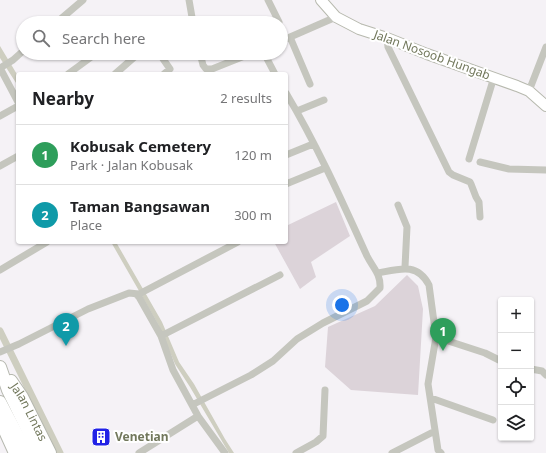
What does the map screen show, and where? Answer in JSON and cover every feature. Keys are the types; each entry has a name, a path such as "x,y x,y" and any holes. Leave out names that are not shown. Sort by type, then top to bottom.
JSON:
{"highway":[{"name":"Jalan Lintas","path":"2,371 8,390 39,453"},
{"name":"Jalan Lintas","path":"2,371 12,382 22,397 50,453"},
{"name":"Jalan Lintas","path":"0,402 27,453"},
{"path":"0,420 16,453"}],"main road":[{"name":"Jalan Nosoob Hungab","path":"321,0 336,18 359,29 494,77 529,92 546,106"}],"street":[{"path":"64,16 83,0"},
{"path":"189,0 192,16"},
{"path":"268,0 277,16"},
{"path":"310,84 290,37 336,18"},
{"path":"387,38 388,47 445,166 453,175 472,184 479,202 480,217"},
{"path":"529,92 546,47"},
{"path":"16,57 1,67 16,98"},
{"path":"71,72 87,60"},
{"path":"117,72 130,60"},
{"path":"164,60 170,69 166,72"},
{"path":"202,60 206,69 219,70 238,60"},
{"path":"268,60 274,72"},
{"path":"469,160 494,77"},
{"path":"195,404 251,375 273,361 298,339 322,323 367,301 380,288 378,273 367,256 297,111 288,96"},
{"path":"297,111 324,100"},
{"path":"0,116 16,107"},
{"path":"288,154 313,144"},
{"path":"0,166 16,157"},
{"path":"480,162 510,169 546,170"},
{"path":"288,183 325,168"},
{"path":"398,205 407,227 405,267"},
{"path":"0,270 44,244"},
{"path":"2,352 88,309 129,293 138,294 234,244"},
{"path":"378,273 405,267 414,270 425,278 429,285 436,337 428,384 438,450 441,453"},
{"path":"161,336 280,275"},
{"path":"138,294 161,336 173,370 195,404 198,416 225,453"},
{"path":"436,337 485,353 498,360"},
{"path":"534,370 542,371 546,375"},
{"path":"296,453 316,442 325,432 325,390"},
{"path":"431,398 493,420"},
{"path":"139,453 198,416"},
{"path":"392,453 435,431"}],"shaded area":[{"path":"0,46 16,73 16,83 0,58"},
{"path":"336,202 350,236 311,262 316,277 300,289 275,244 288,244 288,225"},
{"path":"112,244 117,244 162,322 179,362 194,384 234,453 229,453 175,364 158,324"},
{"path":"407,275 418,286 423,309 418,395 351,390 325,367 328,327 375,306"}],"waterway":[{"path":"0,331 60,453"}],"place":[{"name":"Taman Bangsawan","path":"66,346"},
{"name":"Kobusak Cemetery","path":"443,351"},
{"name":"Venetian","path":"101,437"}]}
